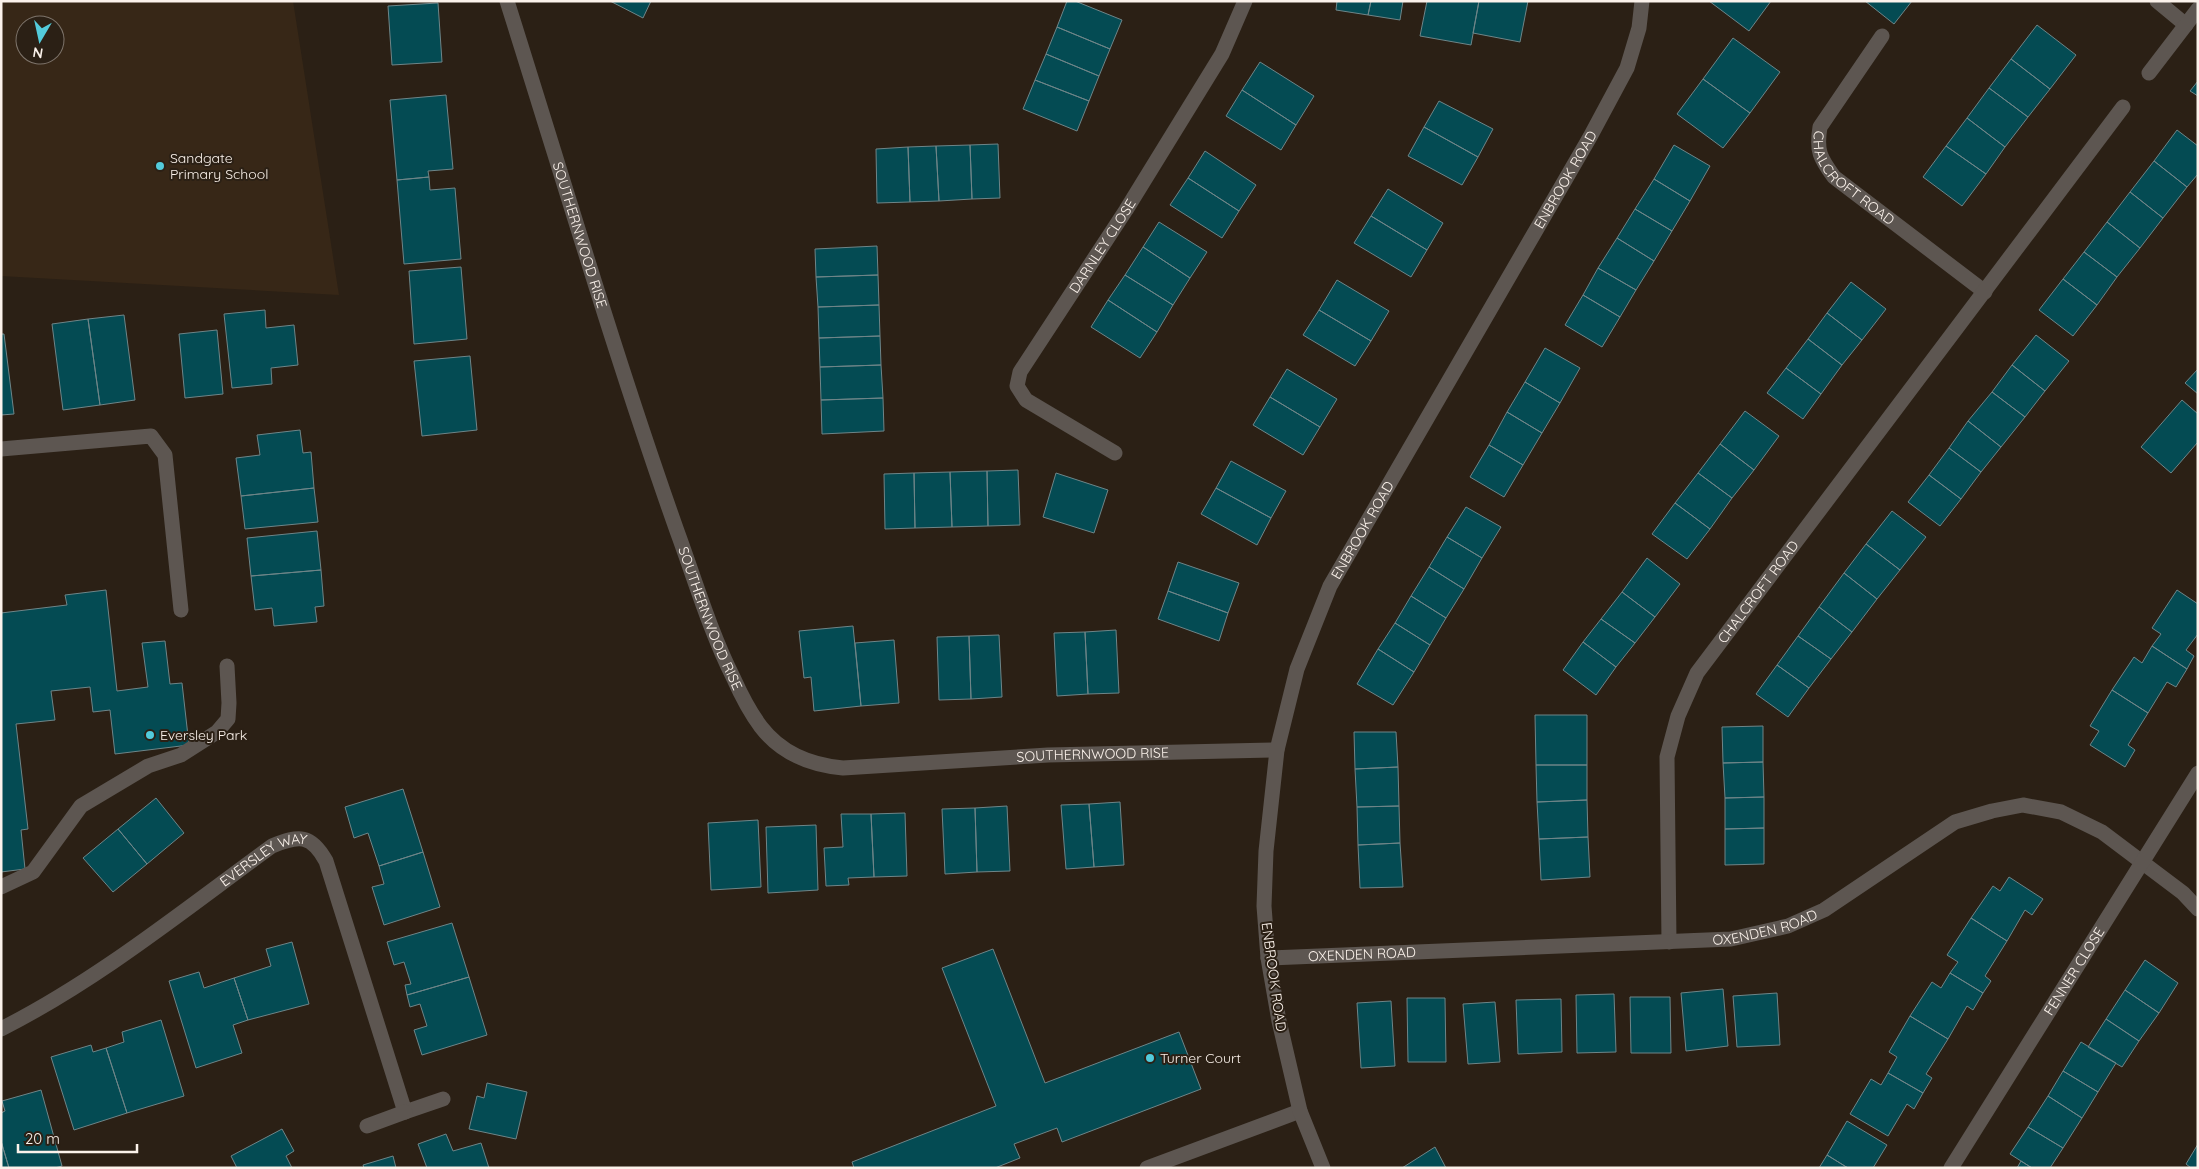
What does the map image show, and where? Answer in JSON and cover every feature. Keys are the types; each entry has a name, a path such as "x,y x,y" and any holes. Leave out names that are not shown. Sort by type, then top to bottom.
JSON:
{"street":[{"name":"SOUTHERNWOOD RISE","path":"508,1 579,236 649,452 720,652 748,710 778,744 803,760 822,766 843,768 1048,755 1277,750"},
{"name":"DARNLEY CLOSE","path":"1115,453 1026,400 1017,386 1020,372 1126,210 1222,54 1245,1"},
{"name":"ENBROOK ROAD","path":"1323,1168 1300,1111 1279,1021 1268,958 1264,906 1266,851 1277,750 1297,669 1330,586 1628,68 1639,28 1642,1"},
{"path":"2157,1 2186,25"},
{"path":"2149,74 2198,9"},
{"name":"CHALCROFT ROAD","path":"1882,36 1820,127 1817,144 1823,161 1834,177 1985,292"},
{"name":"CHALCROFT ROAD","path":"1669,942 1667,757 1678,716 1697,673 2123,107"},
{"path":"1,449 151,436 165,454 181,610"},
{"path":"1,887 33,872 81,806 148,766 181,755 218,732 228,719 227,666"},
{"name":"FENNER CLOSE","path":"1951,1168 2198,773"},
{"name":"OXENDEN ROAD","path":"1268,958 1731,939 1788,926 1824,910 1955,822 2023,805 2061,812 2102,832 2183,893 2198,909"},
{"name":"EVERSLEY WAY","path":"1,1029 42,1008 127,952 272,846 296,838 308,839 319,848 326,861 405,1112"},
{"path":"367,1126 443,1099"},
{"path":"1147,1168 1300,1111"}],"shaded area":[{"name":"Sandgate Primary School","path":"1,1 293,1 339,295 1,276"}],"building":[{"path":"610,1 651,1 643,18"},
{"path":"1067,1 1075,1 1122,20 1110,49 1057,27"},
{"path":"1337,1 1371,1 1368,15 1336,10"},
{"path":"1371,1 1403,1 1400,20 1368,15"},
{"path":"1427,1 1479,1 1471,45 1420,36"},
{"path":"1479,1 1528,1 1520,42 1473,33"},
{"path":"1709,1 1771,1 1749,31"},
{"path":"1865,1 1912,1 1894,24"},
{"path":"438,3 442,62 392,65 388,6"},
{"path":"2037,25 2076,55 2050,89 2011,59"},
{"path":"1057,27 1110,49 1099,76 1046,54"},
{"path":"1733,38 1780,72 1750,113 1703,79"},
{"path":"1046,54 1099,76 1089,101 1035,80"},
{"path":"2011,59 2050,89 2028,117 1989,88"},
{"path":"1260,62 1314,96 1296,125 1242,90"},
{"path":"1703,79 1750,113 1723,148 1677,114"},
{"path":"1035,80 1089,101 1077,131 1023,109"},
{"path":"2198,81 2198,96 2190,91"},
{"path":"1989,88 2028,117 2005,147 1967,118"},
{"path":"1242,90 1296,125 1281,150 1226,116"},
{"path":"446,95 453,169 428,171 429,177 397,180 390,100"},
{"path":"1439,101 1493,129 1478,157 1424,127"},
{"path":"1967,118 2005,147 1986,174 1946,146"},
{"path":"1424,127 1478,157 1462,185 1408,156"},
{"path":"2177,130 2198,146 2198,174 2187,187 2154,161"},
{"path":"998,144 1000,198 972,199 970,145"},
{"path":"970,145 972,199 939,201 936,146"},
{"path":"1674,145 1710,166 1690,201 1654,179"},
{"path":"936,146 939,201 910,202 908,147"},
{"path":"1946,146 1986,174 1962,206 1923,177"},
{"path":"908,147 910,202 877,203 876,149"},
{"path":"1205,151 1256,185 1239,211 1188,178"},
{"path":"2154,161 2187,187 2163,218 2130,192"},
{"path":"429,177 430,190 455,188 461,259 404,264 397,180"},
{"path":"1188,178 1239,211 1222,238 1170,205"},
{"path":"1654,179 1690,201 1672,231 1635,209"},
{"path":"1388,189 1443,223 1427,250 1371,216"},
{"path":"2130,192 2163,218 2140,248 2107,222"},
{"path":"1635,209 1672,231 1654,261 1617,238"},
{"path":"1371,216 1427,250 1411,277 1354,243"},
{"path":"1159,222 1207,252 1190,278 1143,247"},
{"path":"2107,222 2140,248 2117,277 2084,252"},
{"path":"1617,238 1654,261 1636,290 1598,268"},
{"path":"877,246 878,275 816,277 815,249"},
{"path":"1143,247 1190,278 1173,305 1125,275"},
{"path":"2084,252 2117,277 2097,305 2063,279"},
{"path":"461,267 467,339 414,344 409,271"},
{"path":"1598,268 1636,290 1620,317 1583,295"},
{"path":"878,275 879,305 818,307 816,277"},
{"path":"1125,275 1173,305 1157,332 1108,300"},
{"path":"2063,279 2097,305 2073,336 2039,310"},
{"path":"1337,280 1389,311 1371,341 1319,310"},
{"path":"1851,282 1886,309 1862,340 1827,313"},
{"path":"1583,295 1620,317 1602,347 1565,325"},
{"path":"1108,300 1157,332 1140,358 1091,327"},
{"path":"879,305 880,336 819,338 818,307"},
{"path":"265,310 266,328 294,325 298,365 271,368 272,384 232,388 224,314"},
{"path":"1319,310 1371,341 1355,366 1303,335"},
{"path":"1827,313 1862,340 1842,365 1808,339"},
{"path":"124,315 135,400 100,405 88,319"},
{"path":"88,319 100,405 63,410 52,324"},
{"path":"217,330 223,394 185,398 179,334"},
{"path":"1,334 4,334 14,414 1,415"},
{"path":"2036,335 2069,361 2045,391 2012,365"},
{"path":"880,336 881,365 820,367 819,338"},
{"path":"1808,339 1842,365 1821,394 1786,368"},
{"path":"1545,348 1580,368 1560,403 1525,382"},
{"path":"470,356 477,430 422,436 414,361"},
{"path":"881,365 883,398 821,400 820,367"},
{"path":"2012,365 2045,391 2025,417 1992,392"},
{"path":"1786,368 1821,394 1803,419 1767,393"},
{"path":"1287,369 1337,399 1320,427 1270,397"},
{"path":"2198,369 2198,394 2185,383"},
{"path":"1525,382 1560,403 1542,433 1507,412"},
{"path":"1992,392 2025,417 2001,447 1968,421"},
{"path":"1270,397 1320,427 1303,455 1253,425"},
{"path":"883,398 884,431 822,434 821,400"},
{"path":"2182,400 2198,414 2198,442 2171,473 2141,447"},
{"path":"1745,411 1779,436 1754,470 1720,444"},
{"path":"1507,412 1542,433 1523,465 1489,445"},
{"path":"1968,421 2001,447 1981,472 1949,448"},
{"path":"300,430 303,453 311,452 314,488 241,496 236,458 260,455 257,435"},
{"path":"1720,444 1754,470 1732,498 1698,473"},
{"path":"1489,445 1523,465 1504,497 1470,477"},
{"path":"1949,448 1981,472 1961,499 1929,475"},
{"path":"1231,461 1286,491 1271,518 1216,488"},
{"path":"1018,470 1020,525 988,526 987,471"},
{"path":"987,471 988,526 952,527 950,472"},
{"path":"950,472 952,527 915,528 914,473"},
{"path":"914,473 915,528 885,529 884,474"},
{"path":"1056,473 1108,490 1094,533 1043,517"},
{"path":"1698,473 1732,498 1710,529 1675,503"},
{"path":"1929,475 1961,499 1940,526 1908,502"},
{"path":"314,488 318,522 245,529 241,496"},
{"path":"1216,488 1271,518 1257,545 1201,514"},
{"path":"1675,503 1710,529 1687,559 1652,534"},
{"path":"1466,507 1501,527 1482,558 1447,537"},
{"path":"1892,511 1926,537 1900,570 1866,544"},
{"path":"317,531 321,570 251,576 247,538"},
{"path":"1447,537 1482,558 1464,589 1429,567"},
{"path":"1866,544 1900,570 1877,599 1844,573"},
{"path":"1647,558 1680,584 1655,617 1622,592"},
{"path":"1178,562 1239,583 1228,613 1168,591"},
{"path":"1429,567 1464,589 1446,618 1411,596"},
{"path":"321,570 324,606 315,607 317,622 274,626 272,608 255,610 251,576"},
{"path":"1844,573 1877,599 1852,632 1819,607"},
{"name":"Eversley Park","path":"106,590 117,691 148,687 142,643 165,641 170,684 182,683 189,745 115,754 110,710 93,712 90,687 51,691 55,720 16,724 28,829 21,830 25,869 1,872 1,613 67,605 65,595"},
{"path":"2177,590 2198,604 2198,634 2186,650 2194,656 2187,669 2152,646 2161,634 2152,628"},
{"path":"1168,591 1228,613 1219,641 1158,619"},
{"path":"1622,592 1655,617 1635,643 1601,619"},
{"path":"1411,596 1446,618 1430,645 1395,623"},
{"path":"1819,607 1852,632 1831,659 1798,636"},
{"path":"1601,619 1635,643 1616,667 1583,642"},
{"path":"1395,623 1430,645 1414,672 1378,649"},
{"path":"853,626 861,706 814,711 811,677 804,678 799,631"},
{"path":"1116,630 1119,693 1088,694 1085,632"},
{"path":"1085,632 1088,694 1057,696 1054,633"},
{"path":"999,635 1002,697 971,699 969,636"},
{"path":"969,636 971,699 939,700 937,637"},
{"path":"1798,636 1831,659 1809,688 1777,665"},
{"path":"894,640 899,703 861,706 855,643"},
{"path":"1583,642 1616,667 1596,695 1563,670"},
{"path":"2152,646 2187,669 2176,687 2167,682 2148,713 2112,690 2134,657 2142,663"},
{"path":"1378,649 1414,672 1393,705 1357,684"},
{"path":"1777,665 1809,688 1788,717 1756,694"},
{"path":"2112,690 2148,713 2128,745 2135,750 2125,767 2090,745 2099,731 2090,726"},
{"path":"1535,715 1587,715 1587,765 1536,765"},
{"path":"1763,726 1763,762 1723,763 1722,727"},
{"path":"1354,732 1396,732 1398,767 1355,769"},
{"path":"1763,762 1764,797 1725,798 1723,763"},
{"path":"1536,765 1587,765 1587,800 1537,802"},
{"path":"1398,767 1399,806 1357,807 1355,769"},
{"path":"403,789 423,852 379,866 368,833 354,838 345,807"},
{"path":"1764,797 1764,828 1725,829 1725,798"},
{"path":"156,798 184,833 147,864 118,829"},
{"path":"1587,800 1588,837 1539,839 1537,802"},
{"path":"1120,802 1124,865 1094,867 1089,804"},
{"path":"1089,804 1094,867 1066,869 1061,805"},
{"path":"1007,806 1010,871 977,872 975,808"},
{"path":"1399,806 1400,843 1358,845 1357,807"},
{"path":"975,808 977,872 945,874 942,809"},
{"path":"905,813 907,876 874,877 871,814"},
{"path":"841,814 871,814 874,877 848,878 849,885 826,886 824,848 843,847"},
{"path":"758,820 761,887 711,890 708,823"},
{"path":"816,825 818,890 768,893 766,827"},
{"path":"1764,828 1764,864 1725,865 1725,829"},
{"path":"118,829 147,864 113,892 83,858"},
{"path":"1588,837 1590,877 1541,880 1539,839"},
{"path":"1400,843 1403,887 1360,888 1358,845"},
{"path":"423,852 440,907 384,925 372,887 384,884 379,866"},
{"path":"2009,877 2043,899 2032,915 2025,910 2007,941 1971,918 1993,886 2000,891"},
{"path":"1971,918 2007,941 1985,976 1991,981 1983,993 1950,973 1958,962 1947,955"},
{"path":"452,923 469,977 407,995 405,985 411,984 404,962 394,965 387,942"},
{"path":"292,942 309,1004 248,1020 234,978 271,966 266,949"},
{"name":"Turner Court","path":"993,949 1045,1083 1179,1032 1201,1089 1062,1142 1057,1128 1014,1144 1020,1158 995,1168 854,1168 852,1162 996,1106 942,968"},
{"path":"2145,960 2178,983 2159,1013 2125,990"},
{"path":"199,972 204,988 234,978 248,1020 233,1025 242,1053 196,1068 169,981"},
{"path":"1950,973 1983,993 1973,1010 1967,1006 1948,1039 1910,1016 1932,982 1941,988"},
{"path":"469,977 487,1035 422,1055 414,1030 427,1026 420,1004 410,1007 407,995"},
{"path":"1723,989 1728,1046 1686,1051 1681,993"},
{"path":"2125,990 2159,1013 2139,1041 2106,1019"},
{"path":"1777,993 1780,1045 1737,1047 1733,996"},
{"path":"1614,994 1616,1052 1577,1053 1576,995"},
{"path":"1630,997 1670,997 1671,1053 1631,1053"},
{"path":"1407,998 1445,998 1446,1062 1408,1062"},
{"path":"1561,999 1562,1052 1518,1054 1516,1000"},
{"path":"1391,1001 1395,1066 1361,1068 1357,1003"},
{"path":"1495,1002 1500,1062 1468,1064 1463,1004"},
{"path":"1910,1016 1948,1039 1926,1074 1932,1078 1923,1093 1888,1073 1897,1057 1889,1052"},
{"path":"2106,1019 2139,1041 2122,1067 2088,1047"},
{"path":"161,1020 184,1096 127,1113 106,1048 124,1042 122,1032"},
{"path":"2081,1042 2116,1063 2098,1092 2063,1071"},
{"path":"91,1045 93,1052 106,1048 127,1113 74,1130 51,1057"},
{"path":"2063,1071 2098,1092 2082,1118 2048,1096"},
{"path":"1888,1073 1923,1093 1914,1109 1907,1104 1888,1136 1850,1114 1871,1079 1881,1085"},
{"path":"487,1083 527,1092 516,1139 469,1129 477,1096 484,1098"},
{"path":"41,1090 62,1166 55,1168 9,1168 1,1141 1,1113 5,1111 2,1101"},
{"path":"2048,1096 2082,1118 2063,1148 2028,1127"},
{"path":"1847,1121 1887,1145 1873,1168 1848,1168 1827,1155"},
{"path":"2028,1127 2063,1148 2050,1168 2032,1168 2010,1154"},
{"path":"282,1129 294,1151 286,1156 292,1168 237,1168 231,1156"},
{"path":"446,1134 453,1151 481,1143 489,1168 427,1168 418,1144"},
{"path":"1,1141 9,1168 1,1168"},
{"path":"2198,1144 2198,1168 2191,1168 2186,1164"},
{"path":"1435,1147 1446,1168 1402,1168"},
{"path":"1827,1155 1848,1168 1819,1168"},
{"path":"393,1156 396,1168 364,1168 363,1165"},
{"path":"2021,1161 2032,1168 2017,1168"}],"place":[{"name":"Sandgate Primary School","path":"160,166"},
{"name":"Eversley Park","path":"150,735"},
{"name":"Turner Court","path":"1150,1058"}]}
